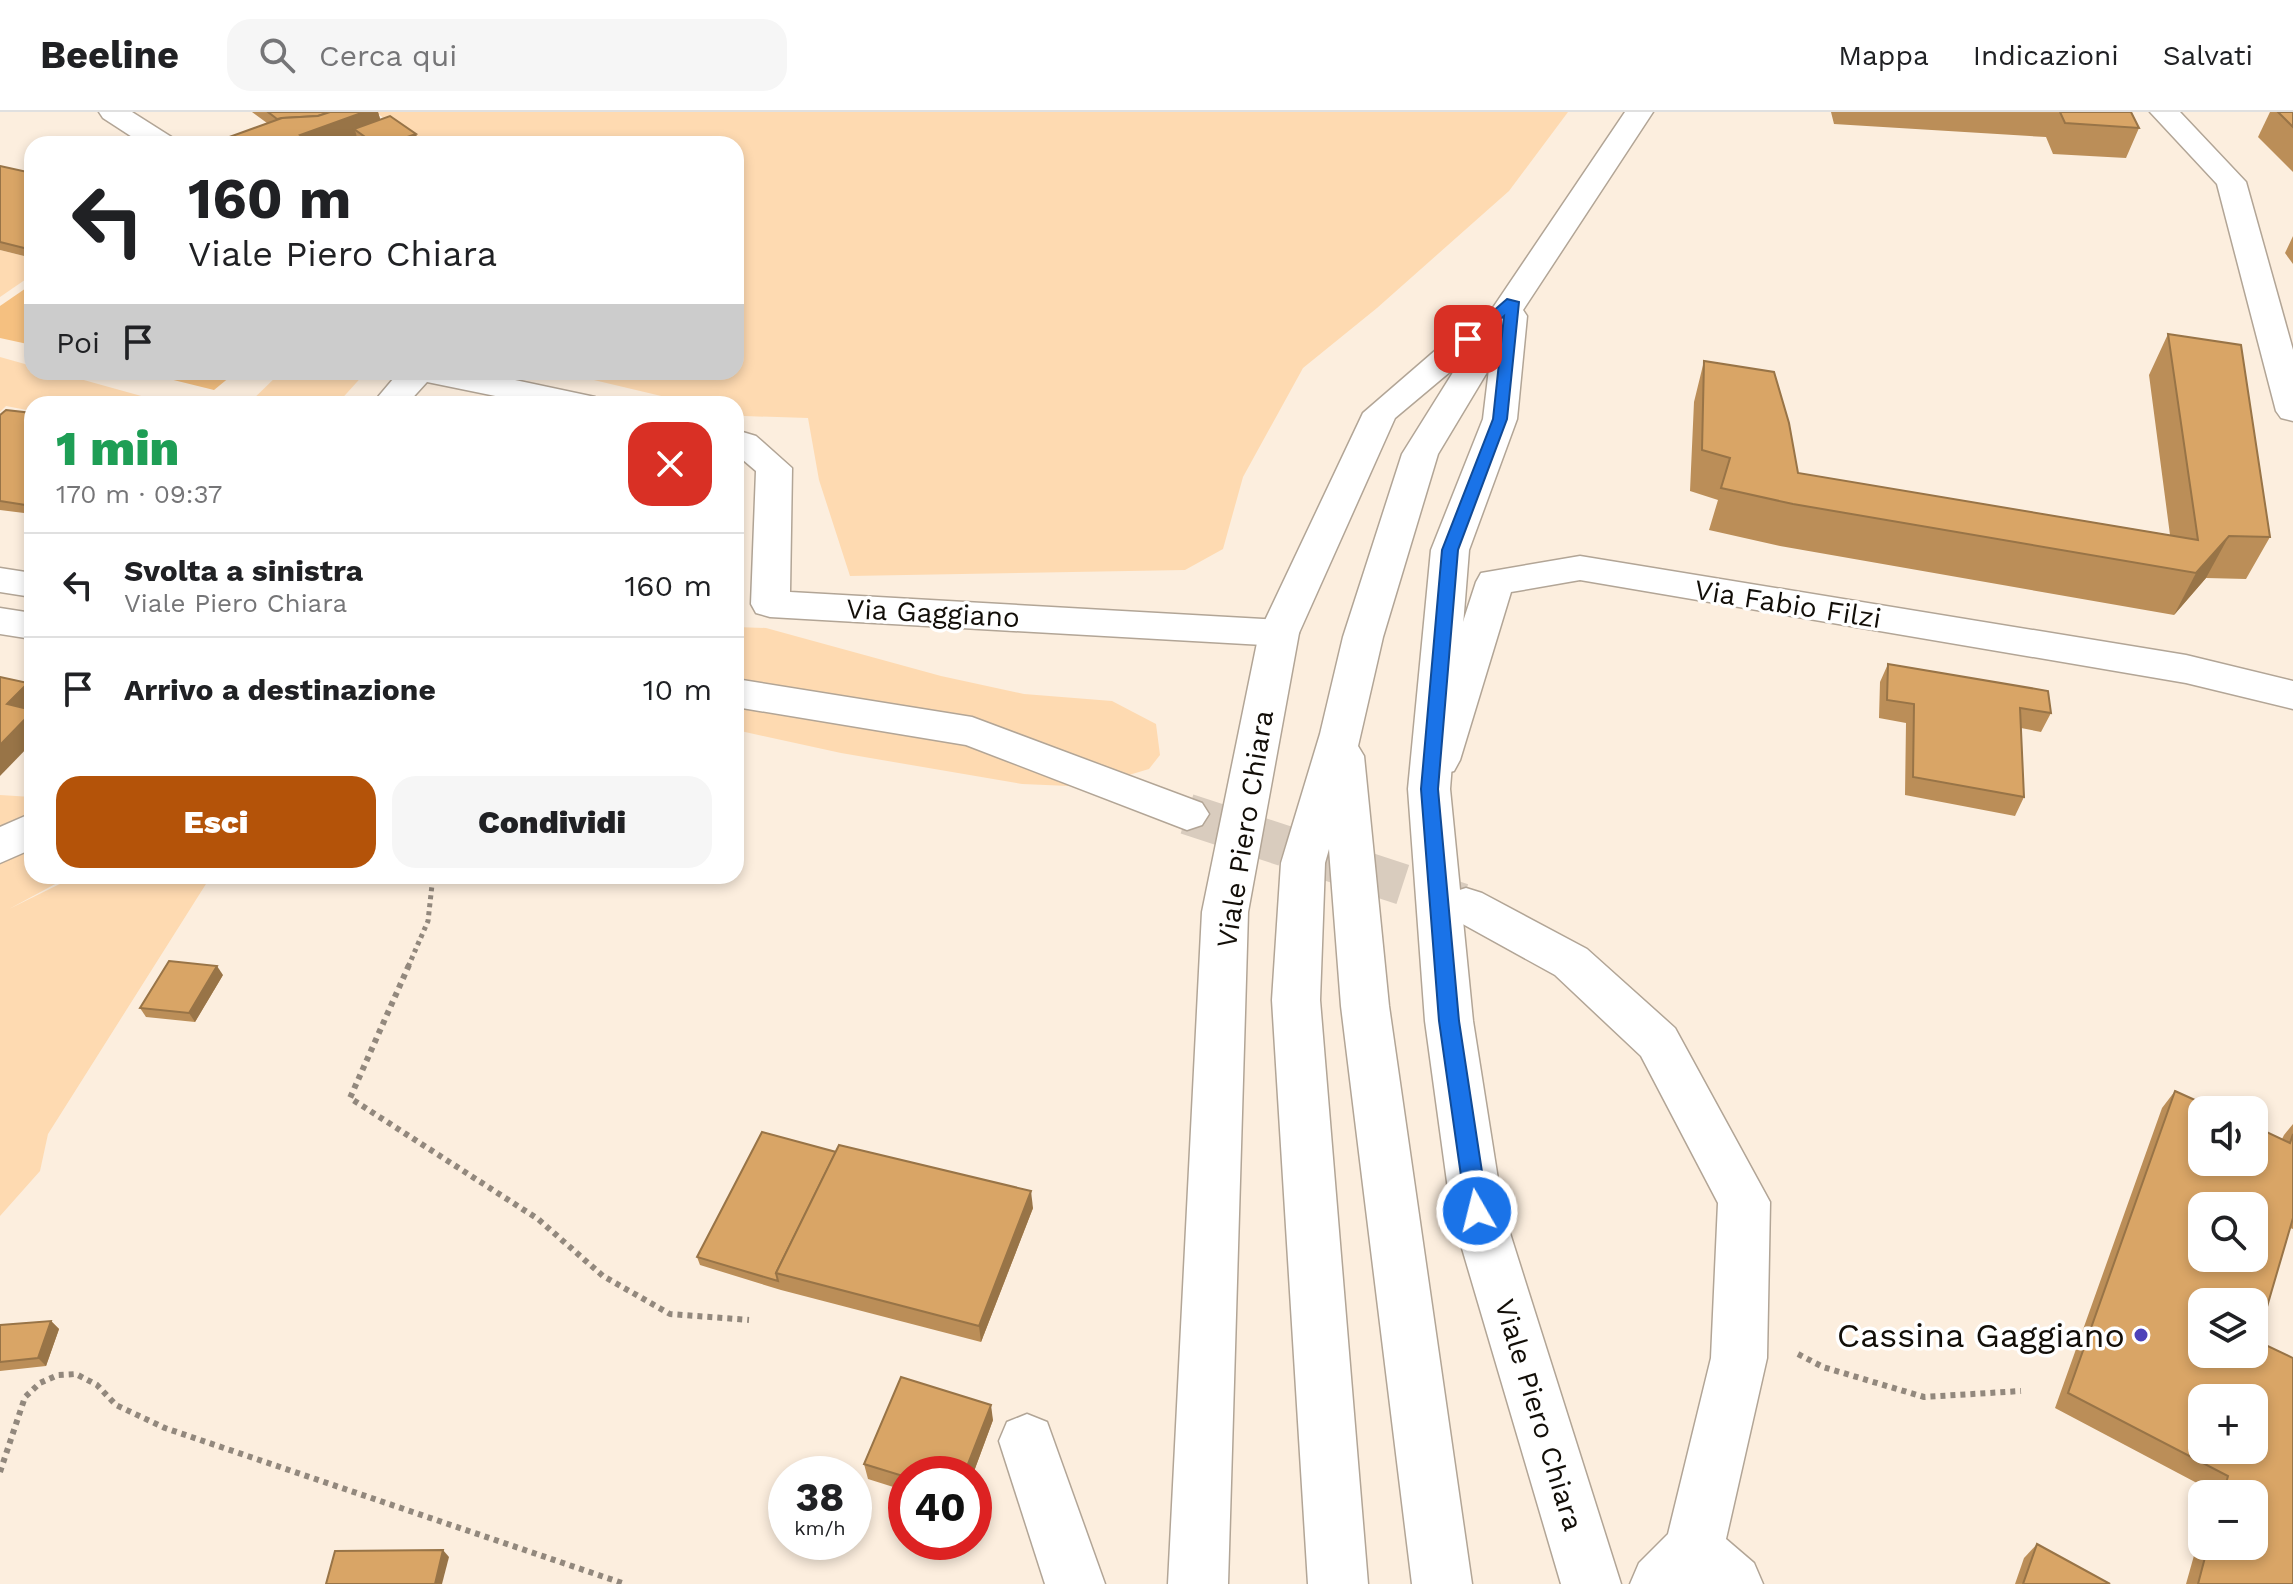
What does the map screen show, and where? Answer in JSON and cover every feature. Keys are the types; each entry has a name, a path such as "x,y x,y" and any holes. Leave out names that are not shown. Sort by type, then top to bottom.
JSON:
{"street":[{"path":"113,112 150,136"},
{"name":"Viale Piero Chiara","path":"1338,1584 1296,1000 1303,863 1341,734 1363,637 1420,454 1512,302 1639,112"},
{"path":"2164,112 2231,182 2293,411"},
{"name":"Viale Piero Chiara","path":"1198,1584 1225,912 1279,633 1380,413 1512,302"},
{"name":"Viale Piero Chiara","path":"1512,302 1500,419 1450,550 1429,789 1449,1021 1477,1211 1591,1584"},
{"path":"396,396 410,380"},
{"path":"468,380 544,396"},
{"name":"Via Gaggiano","path":"744,443 774,468 770,604 1279,633"},
{"name":"Via Fabio Filzi","path":"1429,789 1495,582 1580,568 2186,669 2293,695"},
{"path":"0,580 24,584"},
{"path":"0,621 24,625"},
{"path":"744,694 972,732 1187,814"},
{"name":"Viale Piero Chiara","path":"1341,734 1365,1006 1442,1584"},
{"path":"0,847 24,834"},
{"path":"1466,905 1571,962 1658,1042 1744,1202 1739,1358 1696,1573"},
{"path":"1027,1441 1075,1584"}],"path":[{"path":"432,884 428,921 350,1098 538,1219 603,1276 670,1314 749,1320"},
{"path":"1740,1324 1823,1367 1924,1397 2021,1391"},
{"path":"0,1472 25,1397 40,1383 58,1375 76,1374 97,1385 116,1405 165,1428 625,1584"}],"shaded area":[{"path":"376,112 1568,112 1509,191 1377,308 1303,368 1243,477 1223,549 1185,570 850,576 819,480 808,418 744,416 744,396 661,396 594,380 744,380 744,136 405,136"},
{"path":"0,250 24,256 24,280 0,297"},
{"path":"24,290 24,343 0,338 0,306"},
{"path":"0,357 24,364 24,380 84,380 141,396 24,396 24,409 6,406 0,412"},
{"path":"173,380 226,380 214,390"},
{"path":"273,380 359,380 344,396 256,396"},
{"path":"744,627 766,628 941,676 1024,694 1112,701 1156,724 1160,755 1149,769 1112,780 1069,786 1022,784 841,753 744,732"},
{"path":"0,795 24,796 24,884 55,884 9,909 60,884 206,884 48,1134 40,1171 0,1216"}],"building":[{"path":"268,112 330,112 277,119"},
{"path":"330,112 364,112 301,136 232,136 282,118 318,116"},
{"path":"2060,112 2131,112 2139,128 2065,123"},
{"path":"2278,112 2293,112 2293,127"},
{"path":"390,116 416,134 364,136 354,129"},
{"path":"0,166 24,171 24,248 0,242"},
{"path":"2168,334 2241,345 2270,537 2229,536 2196,573 1793,504 1721,488 1730,458 1702,450 1704,361 1774,372 1789,423 1798,473 2198,540"},
{"path":"6,410 24,412 24,505 0,501 0,415"},
{"path":"1888,664 2048,691 2051,713 2020,708 2024,797 1913,777 1914,704 1887,700"},
{"path":"0,677 24,682 24,687 7,704 24,708 24,720 0,745"},
{"path":"169,961 217,966 189,1013 140,1008"},
{"name":"Cassina Gaggiano","path":"2175,1091 2188,1097 2188,1176 2268,1176 2268,1133 2290,1143 2293,1134 2293,1218 2268,1303 2268,1288 2188,1288 2188,1368 2268,1368 2268,1346 2293,1358 2293,1584 2198,1584 2204,1560 2268,1560 2268,1480 2227,1480 2228,1476 2205,1464 2268,1464 2268,1384 2188,1384 2188,1455 2068,1393"},
{"path":"762,1132 836,1152 776,1273 778,1281 697,1257"},
{"path":"839,1145 1031,1191 979,1326 776,1273"},
{"path":"51,1321 38,1358 0,1362 0,1325"},
{"path":"901,1377 991,1405 971,1456 888,1456 888,1471 872,1466 872,1456 867,1456"},
{"path":"2037,1544 2110,1584 2023,1584"},
{"path":"443,1550 435,1584 326,1584 335,1551"}],"tunnel":[{"path":"1187,814 1466,905"}],"place":[{"name":"Cassina Gaggiano","path":"2141,1335"}],"route":[{"path":"1468,339 1512,302 1500,419 1450,550 1429,789 1449,1021 1477,1211"}]}
